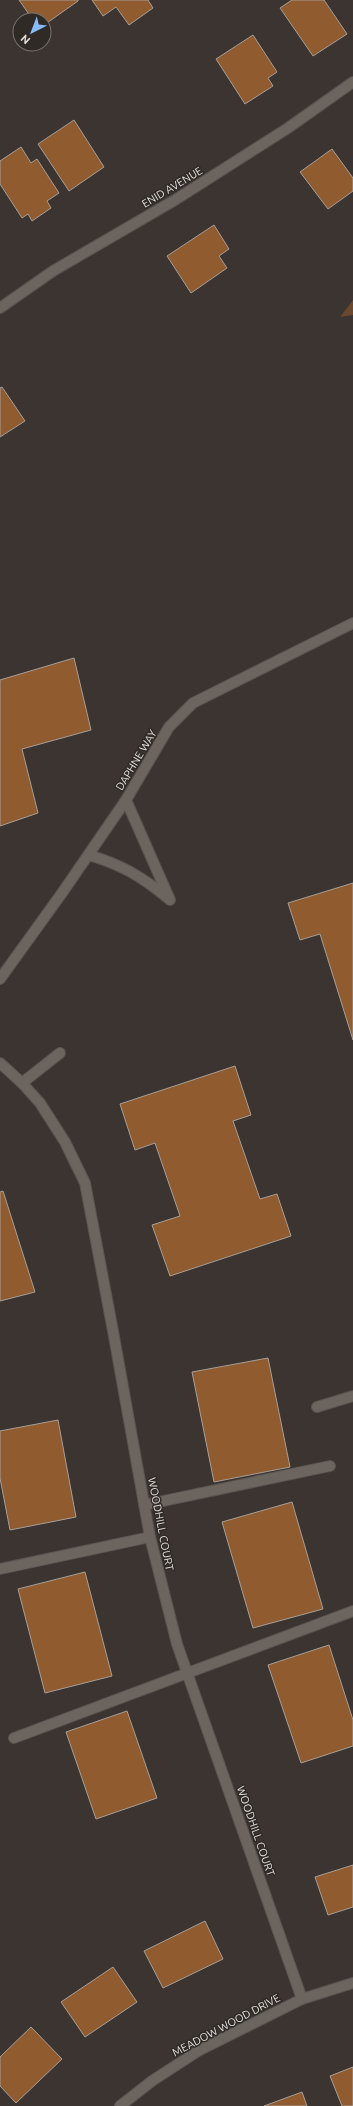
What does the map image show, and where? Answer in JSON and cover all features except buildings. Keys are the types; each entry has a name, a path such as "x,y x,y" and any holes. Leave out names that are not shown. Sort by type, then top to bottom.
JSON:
{"street":[{"name":"ENID AVENUE","path":"0,308 53,271 176,200 288,128 353,82"},
{"name":"DAPHNE WAY","path":"0,979 126,800 169,727 193,703 353,623"},
{"path":"88,855 117,864 150,883 170,900 126,800"},
{"path":"22,1083 60,1053"},
{"name":"WOODHILL COURT","path":"0,1063 22,1083 40,1103 66,1142 85,1183 114,1331 150,1538 177,1644 302,1999"},
{"path":"317,1407 353,1396"},
{"path":"144,1505 330,1466"},
{"path":"0,1569 150,1538"},
{"path":"14,1738 353,1611"},
{"name":"MEADOW WOOD DRIVE","path":"120,2106 152,2081 198,2051 302,1999 353,1983"}],"shaded area":[{"path":"353,300 353,315 340,317"}]}
